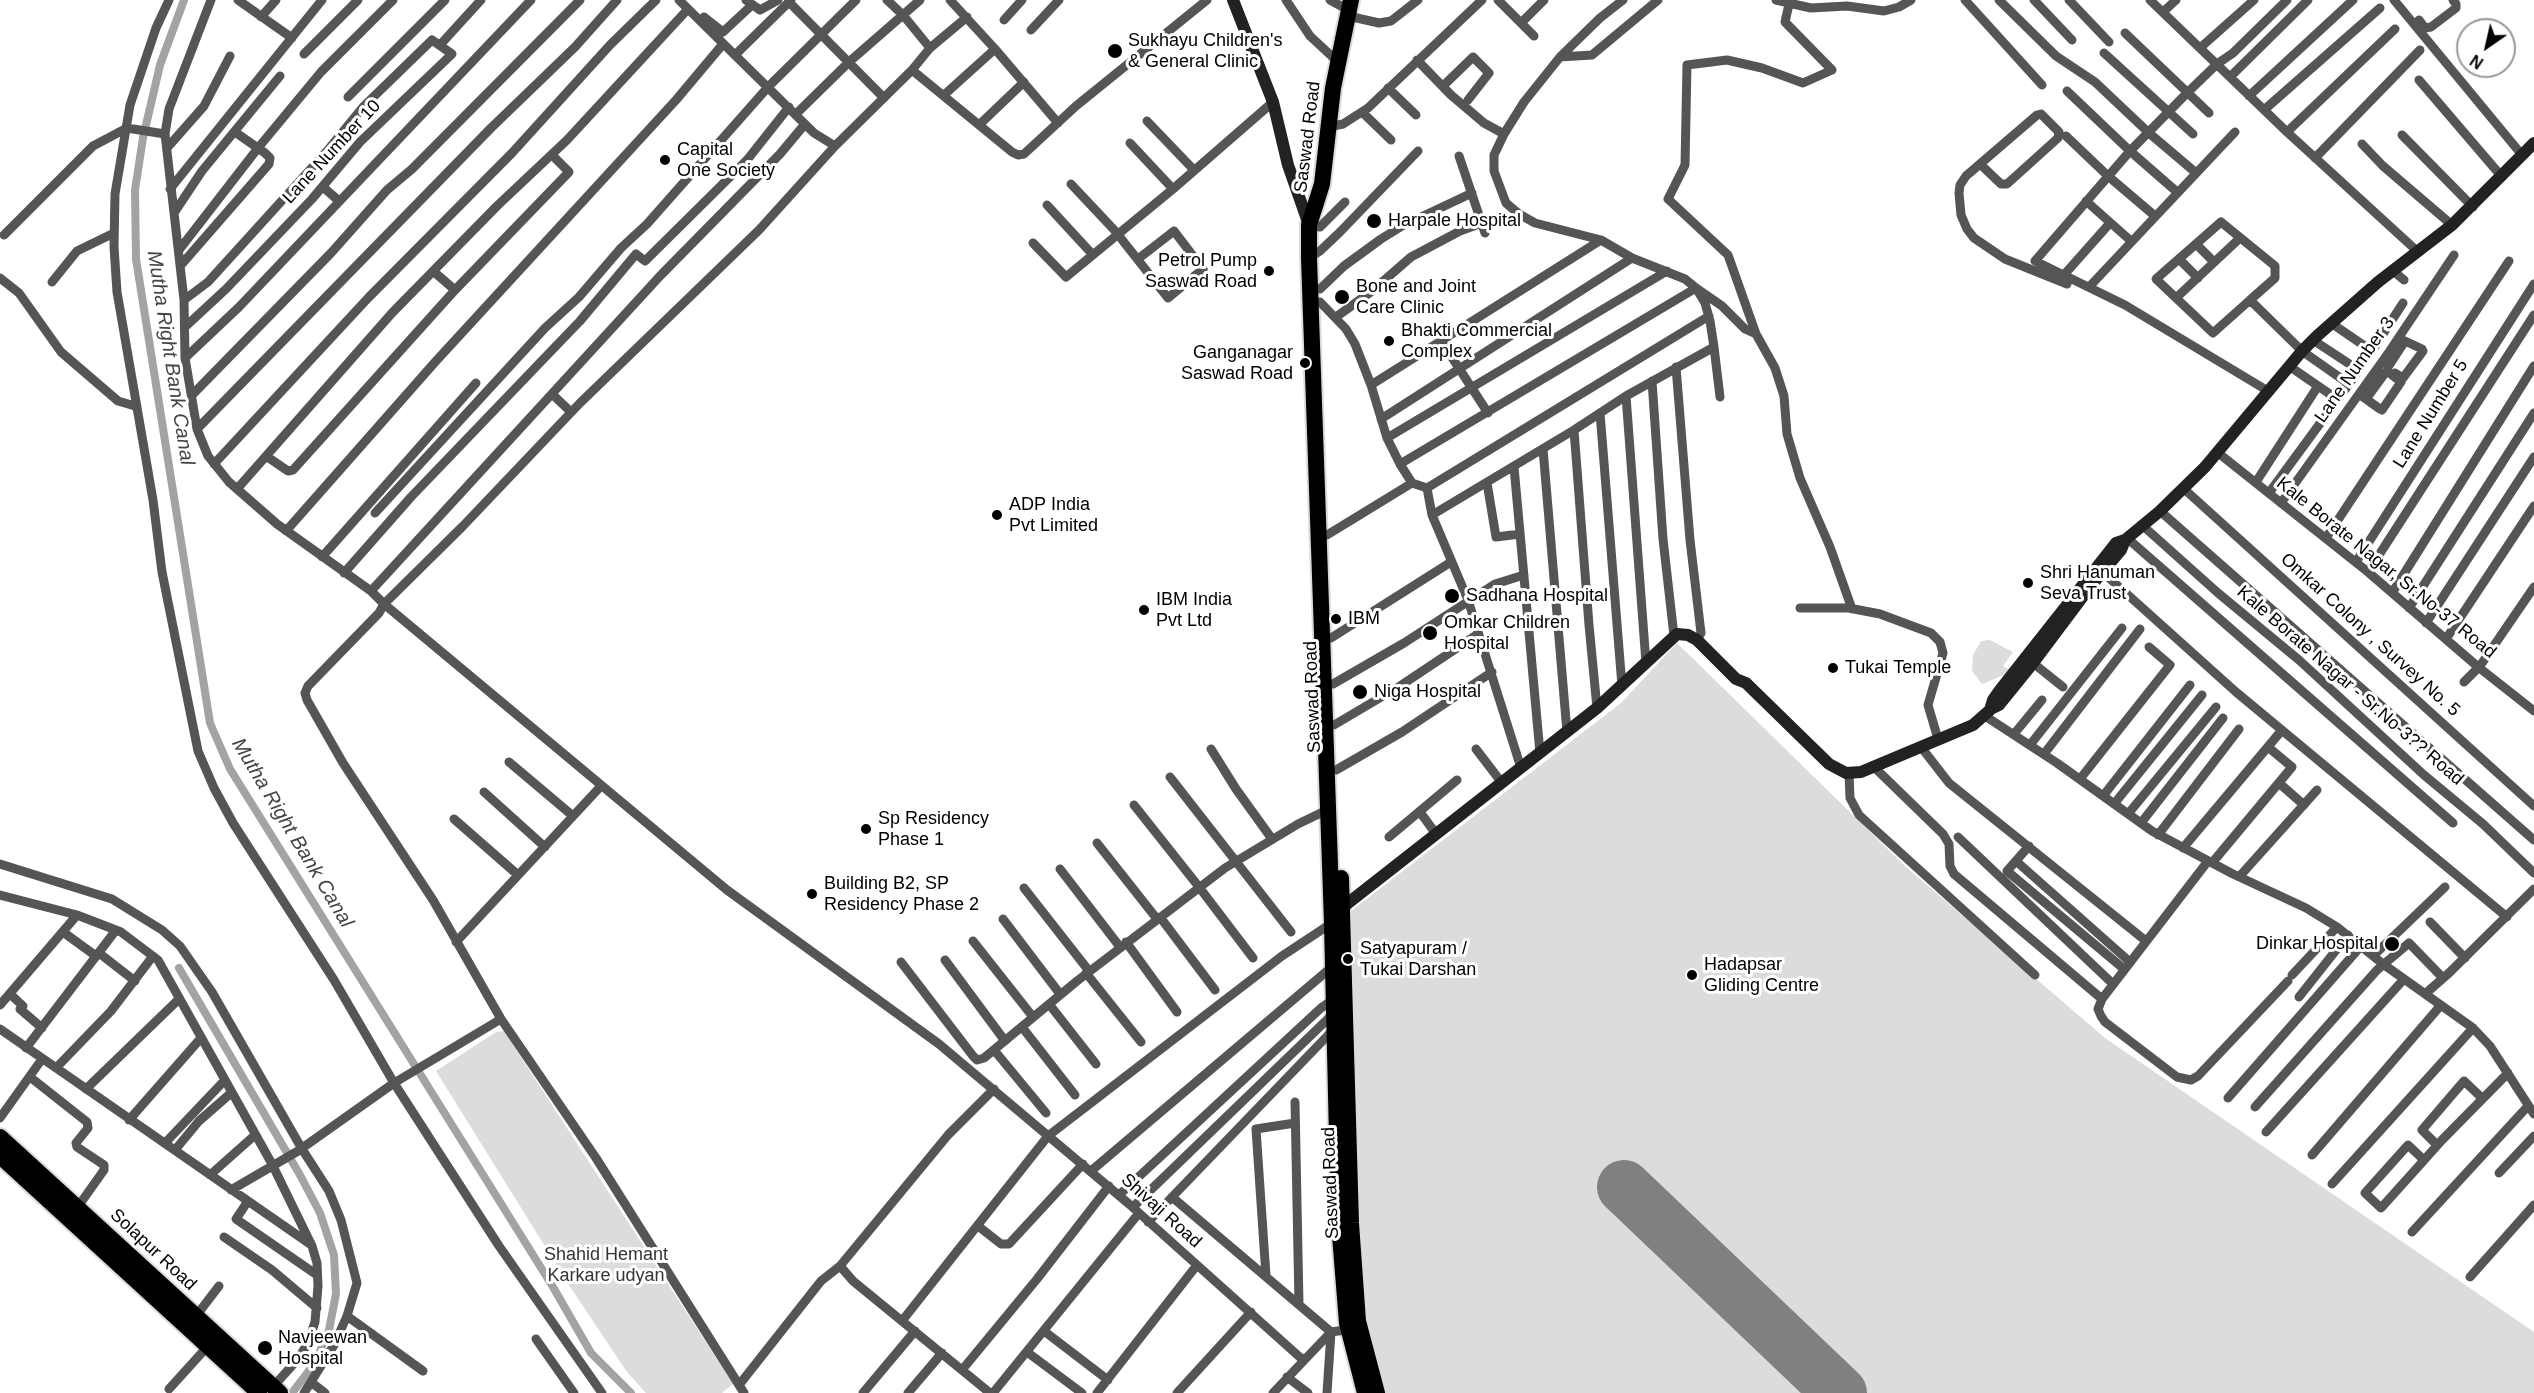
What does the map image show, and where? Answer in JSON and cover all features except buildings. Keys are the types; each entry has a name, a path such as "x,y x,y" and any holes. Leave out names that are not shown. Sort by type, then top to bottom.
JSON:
{"highway":[{"name":"Saswad Road","path":"1350,7 1338,62 1328,127 1322,184 1314,226 1314,254 1320,602 1332,923 1339,1223 1347,1330 1365,1393"},
{"name":"Saswad Road","path":"1314,254 1320,295 1335,770 1343,907 1351,1223 1347,1330 1377,1393"},
{"name":"Solapur Road","path":"0,1137 196,1316 270,1391"},
{"name":"Solapur Road","path":"0,1156 208,1346 270,1391"}],"street":[{"path":"169,0 147,52 130,105 131,128 115,194 114,233 117,292 135,406 153,500 162,572 198,751 233,823 334,980 499,1246 602,1393"},
{"name":"Shivaji Road","path":"211,0 161,133 167,148 170,189 181,265 185,357 193,394 197,429 214,464 237,489 286,531 371,591 600,786 727,890 939,1044 994,1089 1109,1186 1303,1360"},
{"path":"238,0 292,38"},
{"path":"261,17 276,0"},
{"path":"170,189 322,0"},
{"path":"304,54 358,0"},
{"path":"179,250 258,148 329,64 393,0"},
{"path":"348,98 445,0"},
{"path":"184,300 208,282 327,151 363,107 432,40 441,45 482,0"},
{"path":"185,357 238,307 531,0"},
{"path":"193,394 331,253 387,190 412,169 580,0"},
{"path":"197,429 490,128 575,47 617,0"},
{"path":"214,464 369,297 512,153 603,53 656,0"},
{"path":"679,0 723,32 749,3 760,10 778,0"},
{"path":"375,513 545,328 579,297 621,248 647,224 769,86 856,0"},
{"path":"887,0 903,15 930,48"},
{"path":"344,573 411,497 579,321 636,254 645,261 793,111 920,0"},
{"path":"950,0 1058,123"},
{"path":"1004,20 1022,0"},
{"path":"1031,30 1059,0"},
{"path":"912,70 1018,155 1031,148 1148,46 1207,0"},
{"path":"1233,0 1273,102 1288,165 1314,226 1345,202"},
{"path":"1286,0 1310,36 1338,62"},
{"path":"1330,0 1341,6 1350,7 1379,23 1391,21 1418,0"},
{"path":"1328,127 1343,124 1362,112 1482,0"},
{"path":"1498,0 1534,36"},
{"path":"1521,23 1544,0"},
{"path":"1623,0 1600,18 1560,57 1524,102 1504,134 1494,155 1494,171 1506,203 1535,223 1601,240 1632,258 1684,279 1722,306 1745,329 1756,334"},
{"path":"1560,57 1592,55 1658,0"},
{"path":"1776,0 1812,4 1859,4 1884,11 1899,7 1911,0"},
{"path":"1965,0 2042,85"},
{"path":"1999,0 2056,56 2095,82 2195,172"},
{"path":"2034,0 2072,40"},
{"path":"2069,0 2109,42"},
{"path":"2150,0 2314,158 2417,251"},
{"path":"2163,12 2176,0"},
{"path":"2200,48 2254,0"},
{"path":"2268,391 2115,299 2035,261 2130,151 2217,64 2233,53 2287,0"},
{"path":"2230,77 2308,0"},
{"path":"2249,96 2353,0"},
{"path":"2394,0 2425,28 2431,27 2456,8 2453,0"},
{"path":"2402,0 2522,154"},
{"path":"735,55 790,1 884,98"},
{"path":"1789,1 1785,22 1832,70 1803,83 1762,68 1727,60 1687,65 1686,165 1668,199 1728,255 1756,334 1775,368 1784,396 1787,434 1800,478 1830,547 1852,609"},
{"path":"687,5 723,44 769,86 814,133 835,146"},
{"path":"237,489 392,313 552,155 687,5"},
{"path":"2264,110 2380,8"},
{"path":"967,17 930,48 912,70 835,146 759,230 571,412 463,526 384,604 379,613 308,686 305,693 343,763 433,900 501,1019 596,1158 742,1389 821,1281 840,1266 948,1135 994,1089"},
{"path":"2287,132 2395,29"},
{"path":"2125,33 2209,112"},
{"path":"286,531 436,361 676,100 723,44"},
{"name":"Lane Number 10","path":"185,327 226,289 290,222 360,142 452,54 441,45"},
{"path":"2056,56 2064,47"},
{"path":"944,95 995,49"},
{"path":"2314,158 2420,50"},
{"path":"2104,53 2193,134"},
{"path":"167,148 204,106 230,56"},
{"path":"1443,86 1473,57 1489,73 1468,100"},
{"path":"1417,60 1484,123 1504,134"},
{"path":"174,213 202,171 280,76"},
{"path":"2419,80 2502,177"},
{"path":"979,125 1023,82"},
{"path":"1388,88 1416,115"},
{"path":"2067,91 2177,192"},
{"path":"1033,243 1066,277 1173,189 1273,102"},
{"path":"1362,112 1391,140"},
{"path":"1980,164 2001,184 2007,184 2058,138 2058,132 2039,114 1980,164 1960,184 1961,215 1974,238 2005,259 2102,298 2115,299"},
{"path":"1148,121 1194,170"},
{"path":"371,591 660,276 780,154 805,124"},
{"path":"4,235 87,151 131,128 161,133"},
{"path":"181,265 269,164 270,158 235,132"},
{"path":"2090,286 2235,132"},
{"path":"2402,135 2473,207"},
{"path":"2066,136 2155,216"},
{"path":"1130,143 1173,189"},
{"path":"1988,713 1993,699 2052,630 2099,569 2121,550 2126,539 2160,511 2217,452 2302,351 2392,270 2473,207 2534,143"},
{"path":"2362,144 2383,166 2452,225"},
{"path":"1314,254 1418,151"},
{"path":"266,456 288,471 292,470 455,290 569,172 552,155"},
{"path":"1459,156 1485,233"},
{"path":"1071,184 1118,234 1168,298 1203,269 1174,231 1138,259"},
{"path":"322,187 339,201"},
{"path":"1472,193 1402,226 1381,239 1344,266 1320,295 1354,344 1371,385 1388,438 1412,483 1427,488 1709,316"},
{"path":"2085,201 2131,241"},
{"path":"1047,206 1093,255"},
{"path":"274,208 290,222"},
{"path":"2221,222 2240,238 2275,266 2277,272 2274,278 2212,333 2156,279 2221,222"},
{"path":"1336,316 1372,291 1411,257 1460,231 1482,223"},
{"path":"2063,276 2110,223"},
{"path":"52,282 77,250 114,233"},
{"path":"2176,298 2240,238"},
{"path":"1371,385 1601,240"},
{"path":"2196,244 2214,262"},
{"name":"Lane Number 3","path":"2282,503 2385,365 2454,255"},
{"path":"1381,419 1632,258"},
{"path":"2179,259 2198,278"},
{"path":"2326,538 2509,261"},
{"path":"2392,270 2404,280"},
{"path":"1388,438 1667,271"},
{"path":"433,272 455,290"},
{"path":"0,278 19,293 61,352 118,401 135,406"},
{"name":"Lane Number 5","path":"2356,562 2534,284"},
{"path":"1696,288 1709,316 1720,397"},
{"path":"1400,464 1696,288"},
{"path":"2250,300 2302,351 2349,384"},
{"path":"2269,493 2349,384 2403,303"},
{"path":"2368,572 2534,315"},
{"path":"2331,323 2372,351"},
{"path":"2313,340 2354,367"},
{"path":"1442,342 1488,413"},
{"path":"1432,515 1514,467 1626,396 1714,347"},
{"path":"2289,366 2337,399"},
{"path":"2392,592 2534,366"},
{"path":"1676,367 1688,517 1701,633 1697,640"},
{"path":"1652,381 1663,539 1674,636"},
{"path":"322,557 476,383"},
{"path":"2256,482 2318,386"},
{"path":"552,394 571,412"},
{"path":"1626,396 1646,663"},
{"path":"1600,413 1622,686"},
{"path":"2409,608 2534,413"},
{"path":"1574,430 1588,625 1597,708"},
{"path":"1543,449 1567,732"},
{"name":"Kale Borate Nagar, Sr.No-37 Road","path":"2217,452 2356,562 2477,666 2532,706"},
{"path":"2426,622 2534,457"},
{"path":"1514,467 1540,753"},
{"path":"1327,535 1412,483"},
{"path":"1487,483 1496,537 1520,534"},
{"path":"1427,488 1432,515 1468,600 1521,768"},
{"name":"Omkar Colony , Survey No. 5","path":"2183,488 2534,806"},
{"path":"2446,639 2534,506"},
{"path":"2160,511 2534,840"},
{"name":"Kale Borate Nagar - Sr.No-3?? Road","path":"2142,525 2218,593 2299,660 2416,767 2483,824 2534,873"},
{"path":"2126,539 2453,824"},
{"path":"1331,638 1451,562"},
{"path":"2099,569 2236,692 2507,917"},
{"path":"1333,684 1404,643 1495,584 1524,574"},
{"path":"2464,682 2480,666 2534,587"},
{"path":"1800,608 1852,609 1880,614 1931,633 1940,642 1943,653 1928,705 1938,740"},
{"path":"2030,744 2122,628"},
{"path":"2044,754 2140,629"},
{"path":"1343,907 1597,708 1674,636 1688,635 1697,640 1736,679 1742,689 1817,762 1829,764 1849,773 1873,766 1973,725 1999,705 2033,663 2052,630"},
{"path":"1334,725 1400,686 1478,634"},
{"path":"2080,779 2170,665 2149,647"},
{"path":"2033,663 2063,687"},
{"path":"1335,770 1402,732 1492,672"},
{"path":"2103,796 2190,685"},
{"path":"2114,804 2202,695"},
{"path":"2014,734 2042,700"},
{"path":"2128,814 2216,707"},
{"path":"1988,713 2014,734 2158,835 2239,877 2306,908 2337,927 2373,956 2473,1028 2490,1046 2531,1110 2412,1232"},
{"path":"2141,823 2223,718"},
{"path":"2158,835 2239,729"},
{"path":"2183,848 2282,730"},
{"path":"1921,747 1949,783 2146,941"},
{"path":"2268,747 2292,767 2146,941 2102,999 2098,1009 2105,1022 2177,1077 2191,1080 2198,1076 2337,927"},
{"path":"1211,748 1236,789 1272,839"},
{"path":"1476,749 1502,783"},
{"path":"509,762 573,816"},
{"path":"1873,766 1943,834 1949,844 1950,866 1954,874 2102,999"},
{"path":"1849,773 1850,798 1859,815 2035,975"},
{"path":"1170,777 1291,932"},
{"path":"1389,837 1457,780"},
{"path":"2279,783 2304,805"},
{"path":"456,942 600,786"},
{"path":"2239,877 2317,790"},
{"path":"483,792 544,847"},
{"path":"1134,805 1253,958"},
{"path":"901,962 977,1060 994,1050 1060,994 1234,861 1327,810"},
{"path":"1420,812 1436,834"},
{"path":"454,819 518,875"},
{"path":"1958,837 2113,984"},
{"path":"1097,843 1215,990"},
{"path":"2029,846 2007,871 2127,966"},
{"path":"0,864 112,898 162,930 180,946 212,992 300,1150 336,1205 357,1283 347,1316 334,1345 304,1393"},
{"path":"1060,869 1177,1012"},
{"path":"2373,956 2445,887"},
{"path":"1024,888 1141,1042"},
{"path":"2425,994 2465,958 2534,889"},
{"path":"0,895 77,915 116,930 162,965 224,1081 255,1134 276,1163 312,1246 317,1275 317,1308 308,1342 298,1359 270,1391"},
{"path":"0,1005 77,915"},
{"path":"1003,919 1060,994"},
{"path":"2430,922 2465,958"},
{"path":"902,1321 1048,1136 1282,956 1332,923"},
{"path":"26,1048 116,930"},
{"path":"63,932 135,981"},
{"path":"2299,998 2348,936"},
{"path":"973,941 1033,1017"},
{"path":"2254,1107 2384,964 2409,943 2443,978"},
{"path":"2228,1098 2361,946"},
{"path":"57,1068 111,1011 153,957"},
{"path":"945,960 1005,1041"},
{"path":"1091,1171 1333,966"},
{"path":"2266,1132 2404,979"},
{"path":"10,994 23,1006 20,1009 42,1028"},
{"path":"86,1089 179,999"},
{"path":"1049,1004 1096,1064"},
{"path":"2312,1155 2441,1005"},
{"path":"1119,1195 1321,1008 1334,1013"},
{"path":"840,1266 853,1281 992,1393 1044,1331 1136,1210 1334,1013"},
{"path":"1148,1222 1334,1013"},
{"path":"231,1190 300,1150 397,1081 501,1019"},
{"path":"1022,1027 1075,1095"},
{"path":"2332,1184 2473,1028"},
{"path":"0,1029 312,1246"},
{"path":"129,1120 201,1038"},
{"path":"994,1050 1046,1113"},
{"path":"0,1118 42,1059"},
{"path":"2424,1160 2408,1145 2365,1193 2381,1208 2482,1098 2508,1073"},
{"path":"30,1077 87,1122 88,1128 76,1143 77,1147 104,1165 104,1170 77,1208"},
{"path":"165,1143 224,1081"},
{"path":"2438,1145 2422,1130 2464,1081 2482,1098"},
{"path":"176,1150 199,1121 231,1093"},
{"path":"1295,1102 1299,1304"},
{"path":"1266,1276 1256,1129 1295,1123"},
{"path":"210,1175 255,1134"},
{"path":"2499,1173 2534,1136"},
{"path":"978,1226 1001,1244 1005,1246 1009,1244 1083,1164"},
{"path":"963,1370 1109,1186"},
{"path":"1172,1197 1299,1304 1347,1330"},
{"path":"248,1201 236,1219 317,1275"},
{"path":"2470,1278 2534,1205"},
{"path":"224,1238 272,1270 317,1308"},
{"path":"1097,1393 1197,1265"},
{"path":"196,1316 219,1286"},
{"path":"1177,1393 1251,1312"},
{"path":"347,1316 423,1371"},
{"path":"1273,1393 1303,1360 1347,1330"},
{"path":"1327,1393 1347,1330"},
{"path":"863,1393 915,1331"},
{"path":"1044,1331 1108,1380"},
{"path":"536,1339 574,1393"},
{"path":"169,1389 208,1346"},
{"path":"1027,1352 1082,1393"},
{"path":"908,1393 942,1353"},
{"path":"1287,1377 1308,1393"},
{"path":"311,1382 325,1393"}],"green space":[{"path":"1990,640 2013,652 2003,666 2010,670 2007,674 1982,684 1972,671 1973,655 1981,641"},
{"name":"Hadapsar Gliding Centre","path":"1677,643 1906,867 2105,1038 2534,1332 2534,1393 1383,1393 1371,1344 1355,1230 1351,911 1621,703"},
{"name":"Shahid Hemant Karkare udyan","path":"504,1031 733,1384 722,1393 646,1393 627,1372 569,1285 436,1071 496,1032"}],"waterway":[{"name":"Mutha Right Bank Canal","path":"184,0 160,65 143,138 135,190 136,259 210,723 230,769 553,1287 591,1353 631,1393"},
{"path":"179,968 300,1175 320,1213 334,1255 336,1294 329,1330 315,1363 292,1393"}],"runway":[{"path":"1624,1187 1840,1393"}],"place":[{"name":"Sukhayu Children's & General Clinic","path":"1115,51"},
{"name":"Capital One Society","path":"665,160"},
{"name":"Harpale Hospital","path":"1374,221"},
{"name":"Petrol Pump Saswad Road","path":"1269,271"},
{"name":"Bone and Joint Care Clinic","path":"1342,297"},
{"name":"Bhakti Commercial Complex","path":"1389,341"},
{"name":"Ganganagar Saswad Road","path":"1305,363"},
{"name":"ADP India Pvt Limited","path":"997,515"},
{"name":"Shri Hanuman Seva Trust","path":"2028,583"},
{"name":"Sadhana Hospital","path":"1452,596"},
{"name":"IBM India Pvt Ltd","path":"1144,610"},
{"name":"IBM","path":"1336,619"},
{"name":"Omkar Children Hospital","path":"1430,633"},
{"name":"Tukai Temple","path":"1833,668"},
{"name":"Niga Hospital","path":"1360,692"},
{"name":"Sp Residency Phase 1","path":"866,829"},
{"name":"Building B2, SP Residency Phase 2","path":"812,894"},
{"name":"Dinkar Hospital","path":"2392,944"},
{"name":"Satyapuram / Tukai Darshan","path":"1348,959"},
{"name":"Hadapsar Gliding Centre","path":"1692,975"},
{"name":"Navjeewan Hospital","path":"265,1348"}]}
